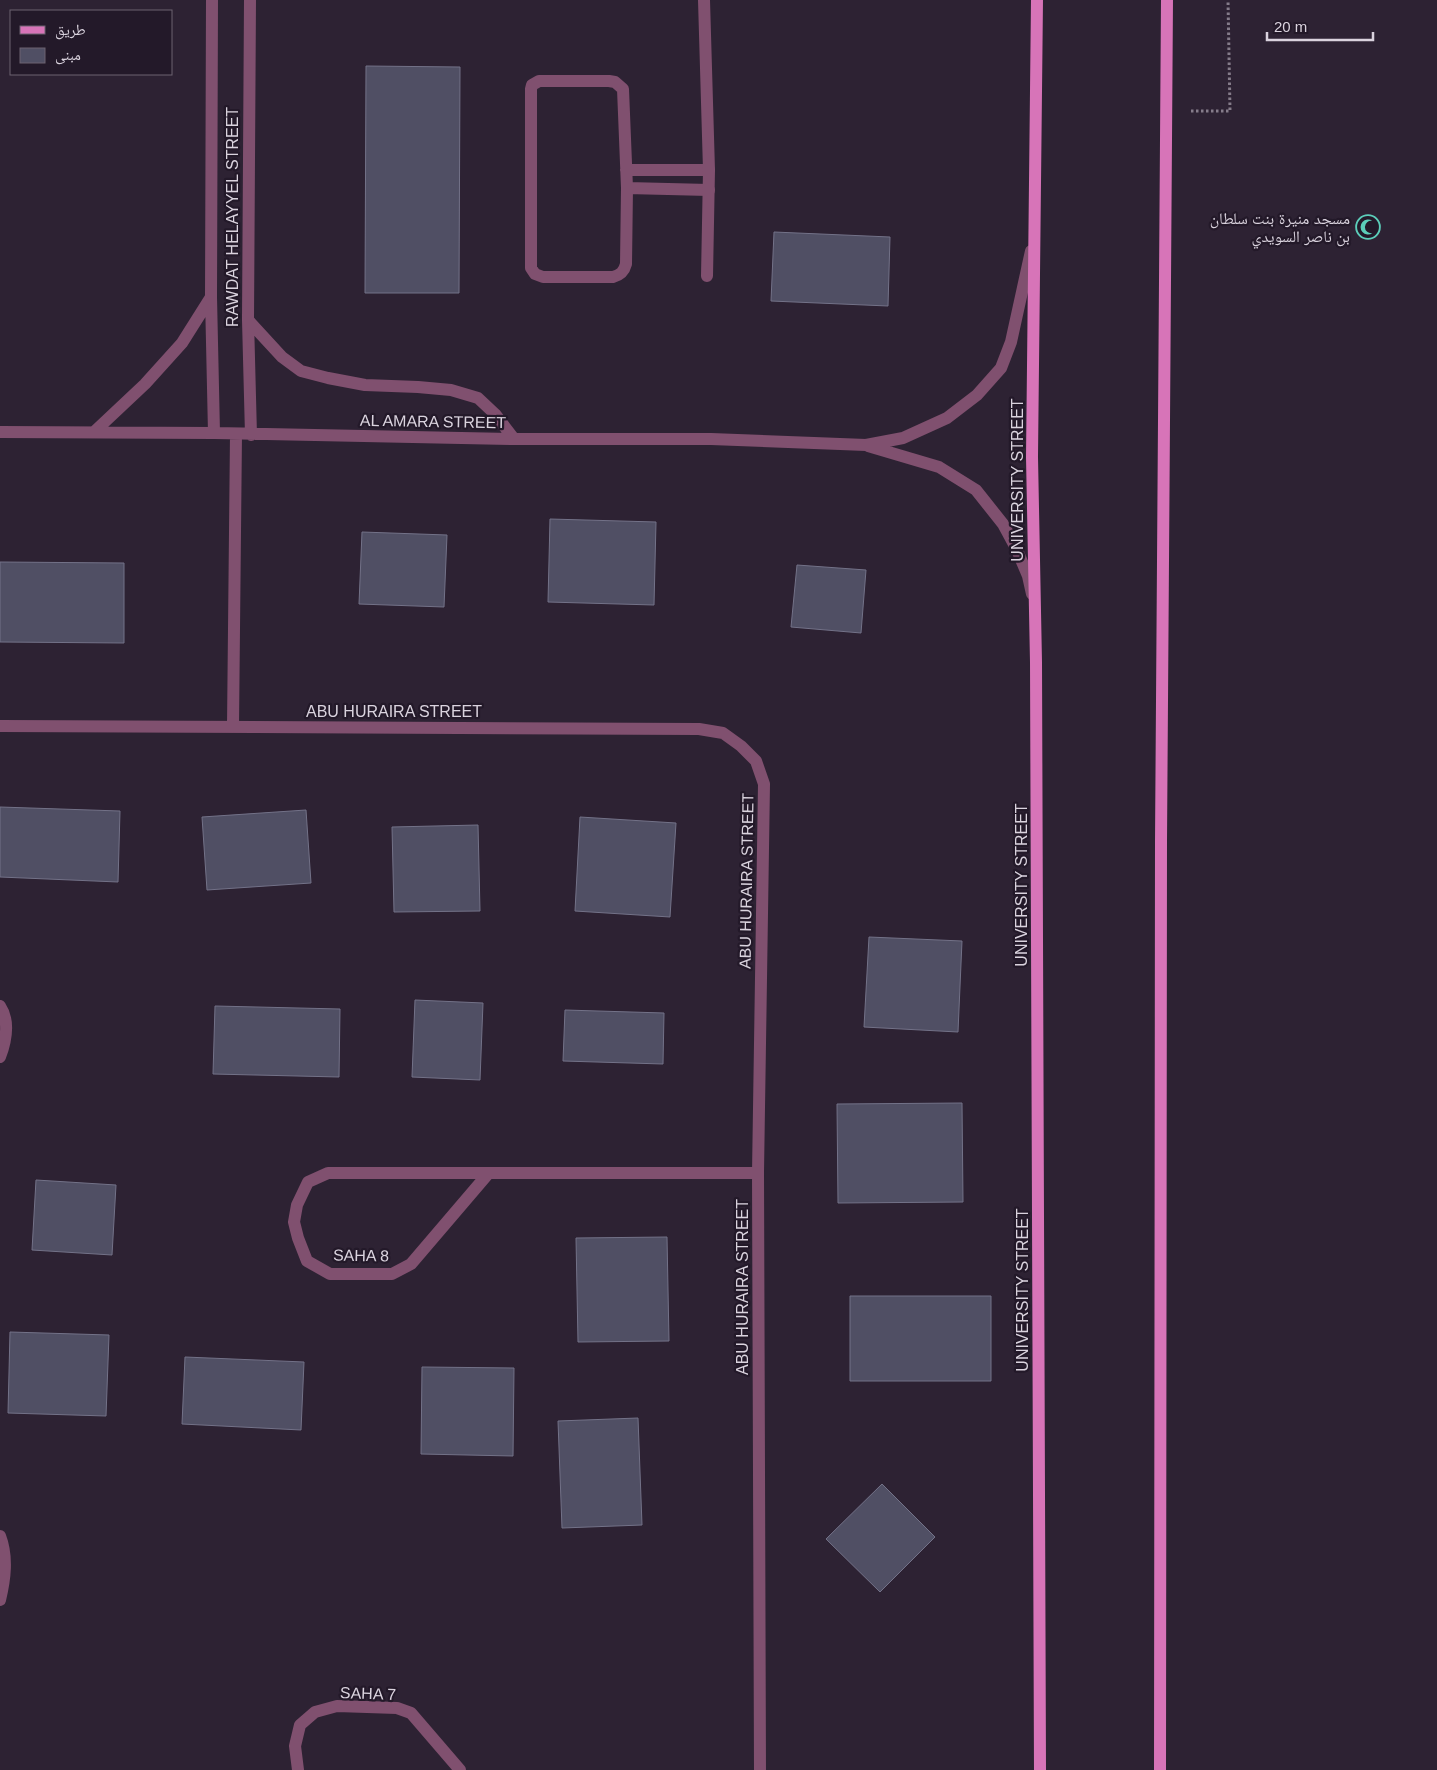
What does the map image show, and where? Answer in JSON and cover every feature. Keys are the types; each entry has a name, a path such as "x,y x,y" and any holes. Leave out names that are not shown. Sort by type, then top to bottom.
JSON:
{"main road":[{"name":"UNIVERSITY STREET","path":"1037,0 1032,457 1036,662 1040,1770"},
{"path":"1160,1770 1161,831 1167,0"}],"street":[{"name":"RAWDAT HELAYYEL STREET","path":"212,0 211,297 214,433"},
{"name":"RAWDAT HELAYYEL STREET","path":"250,0 248,320 251,435"},
{"path":"704,0 709,170 707,276"},
{"path":"539,80 610,80 620,85 624,89 626,170 626,264 622,272 613,277 544,277 535,274 531,268 532,85 539,80"},
{"path":"626,170 709,170"},
{"path":"627,188 709,190"},
{"name":"AL AMARA STREET","path":"0,432 712,439 866,445 903,438 947,418 977,395 1001,368 1011,342 1035,234"},
{"path":"94,432 145,384 182,343 211,297"},
{"path":"248,320 282,357 301,371 365,385 418,386 451,390 478,398 495,414 514,438"},
{"path":"233,727 236,434"},
{"name":"AL AMARA STREET","path":"866,445 939,468 976,490 990,506 1003,524 1028,576 1035,604 1036,662"},
{"name":"ABU HURAIRA STREET","path":"0,726 699,729 723,733 741,746 756,761 764,784 758,1173 760,1770"},
{"path":"0,1006 3,1011 7,1032 0,1057"},
{"name":"SAHA 8","path":"486,1175 411,1264 392,1274 330,1274 307,1261 294,1222 296,1205 308,1182 328,1173 486,1175 758,1173"},
{"path":"0,1536 4,1547 5,1580 0,1600"},
{"name":"SAHA 7","path":"298,1770 295,1746 300,1725 315,1712 337,1706 397,1708 411,1713 460,1770"}],"path":[{"path":"1167,111 1230,111 1228,0"}],"building":[{"path":"366,66 460,67 459,293 365,293"},
{"path":"774,232 890,237 888,306 771,301"},
{"path":"550,519 656,522 654,605 548,602"},
{"path":"362,532 447,535 444,607 359,604"},
{"path":"0,562 124,563 124,643 0,642"},
{"path":"797,565 866,570 861,633 791,627"},
{"path":"0,807 120,811 118,882 0,877"},
{"path":"306,810 311,883 207,890 202,817"},
{"path":"580,817 676,823 670,917 575,911"},
{"path":"478,825 480,911 394,912 392,827"},
{"path":"869,937 962,941 958,1032 864,1027"},
{"path":"415,1000 483,1003 480,1080 412,1077"},
{"path":"215,1006 340,1009 339,1077 213,1074"},
{"path":"565,1010 664,1013 663,1064 563,1061"},
{"path":"962,1103 963,1202 838,1203 837,1104"},
{"path":"36,1180 116,1185 112,1255 32,1250"},
{"path":"667,1237 669,1341 578,1342 576,1238"},
{"path":"850,1296 991,1296 991,1381 850,1381"},
{"path":"10,1332 109,1335 106,1416 8,1413"},
{"path":"185,1357 304,1362 301,1430 182,1424"},
{"path":"422,1367 514,1368 513,1456 421,1454"},
{"path":"638,1418 642,1525 562,1528 558,1421"},
{"path":"882,1484 935,1537 880,1592 826,1539"}],"place":[{"name":"مسجد منيرة بنت سلطان بن ناصر السويدي","path":"1368,227"}]}
